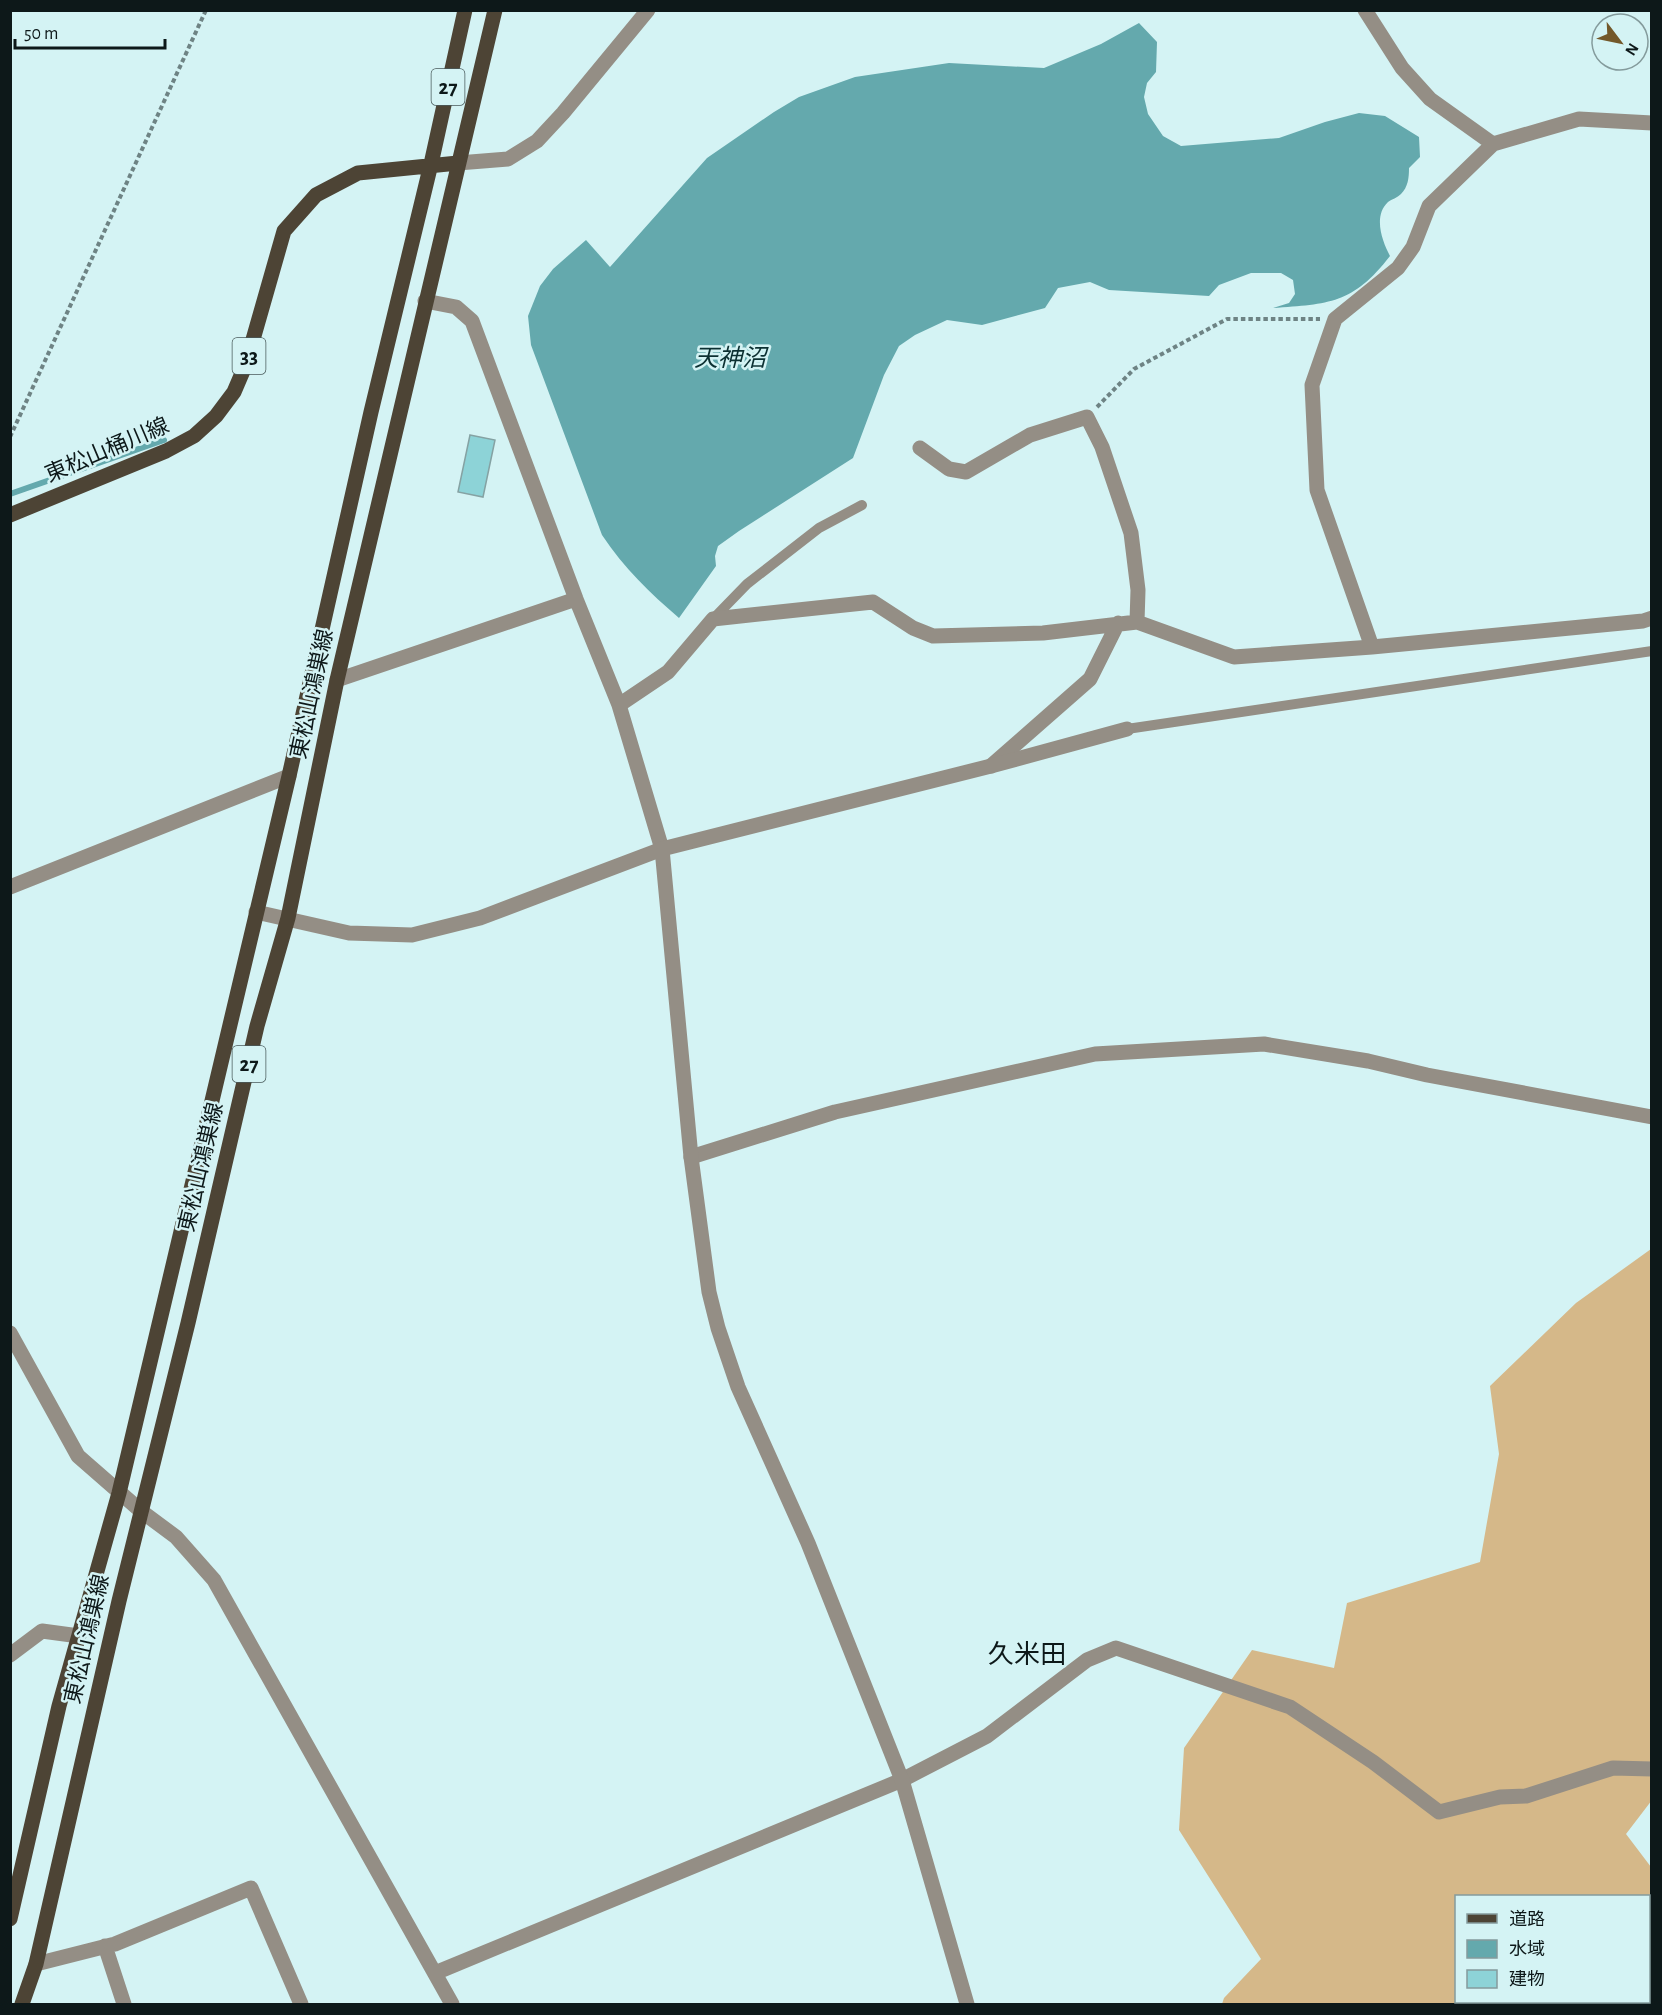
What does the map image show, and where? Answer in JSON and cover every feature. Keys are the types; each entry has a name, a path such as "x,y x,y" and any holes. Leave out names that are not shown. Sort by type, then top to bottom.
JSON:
{"main road":[{"name":"27","path":"431,164 465,10"},
{"name":"27","path":"458,163 495,10"},
{"name":"東松山桶川線","path":"10,515 166,451 194,436 216,416 234,392 246,364 284,231 316,195 358,172 458,163"},
{"name":"東松山鴻巣線","path":"22,2004 36,1964 257,1026 288,918 337,680 458,163"},
{"name":"東松山鴻巣線","path":"10,1919 59,1706 119,1493 431,164"}],"street":[{"path":"458,163 508,159 537,141 648,10"},
{"path":"1365,10 1402,68 1430,99 1493,144"},
{"path":"1372,647 1317,490 1312,385 1335,318 1398,268 1413,247 1429,206 1493,144 1507,138 1579,119 1652,123"},
{"path":"425,301 456,307 472,321 576,599 619,705 662,849 692,1157 709,1292 718,1328 738,1387 808,1543 903,1780 967,2004"},
{"path":"920,448 949,469 966,472 1030,435 1087,417 1102,447 1131,533 1138,590 1137,622"},
{"path":"337,680 576,599"},
{"path":"619,705 668,672 713,619 873,602 913,628 933,636 1043,633 1137,622 1234,657 1372,647 1643,621 1652,618"},
{"path":"990,766 1090,679 1118,623"},
{"path":"256,912 349,933 412,935 480,918 662,849 1127,729"},
{"path":"10,887 289,776"},
{"path":"692,1157 834,1112 1095,1054 1264,1044 1368,1061 1426,1075 1652,1117"},
{"path":"10,1333 78,1456 119,1493 176,1538 214,1580 452,2004"},
{"path":"10,1655 42,1631 79,1636"},
{"path":"435,1973 903,1780 987,1736 1087,1660 1116,1648 1290,1707 1373,1762 1439,1812 1500,1797 1526,1796 1612,1768 1652,1769"},
{"path":"36,1964 105,1946 251,1887 301,2004"},
{"path":"105,1946 124,2004"}],"lane":[{"path":"713,619 747,584 819,528 862,505"},
{"path":"1127,729 1652,651"}],"path":[{"path":"10,437 206,10"},
{"path":"1087,417 1134,369 1227,319 1335,318"}],"shaded area":[{"path":"1651,1249 1652,1800 1626,1834 1651,1867 1651,2004 1222,2004 1224,1998 1261,1959 1179,1830 1184,1748 1252,1650 1334,1668 1347,1603 1480,1562 1499,1454 1490,1386 1576,1303"}],"water":[{"name":"天神沼","path":"1139,23 1157,42 1156,72 1147,83 1144,97 1148,114 1163,136 1181,146 1279,138 1359,113 1385,116 1419,137 1420,157 1409,168 1405,188 1388,202 1381,214 1380,229 1390,256 1364,284 1351,292 1339,298 1310,305 1273,308 1289,303 1295,294 1293,280 1281,273 1251,273 1219,285 1209,296 1109,290 1090,282 1058,288 1045,308 982,325 947,320 915,335 899,346 884,375 853,458 718,546 715,556 716,566 679,618 638,580 602,535 531,345 528,316 540,286 553,269 586,240 610,267 707,158 799,97 855,77 949,63 1044,68 1101,44"}],"building":[{"path":"470,435 495,440 483,497 458,492"}],"waterway":[{"path":"10,494 164,440"}],"district":[{"name":"久米田","path":"1027,1655"}]}
